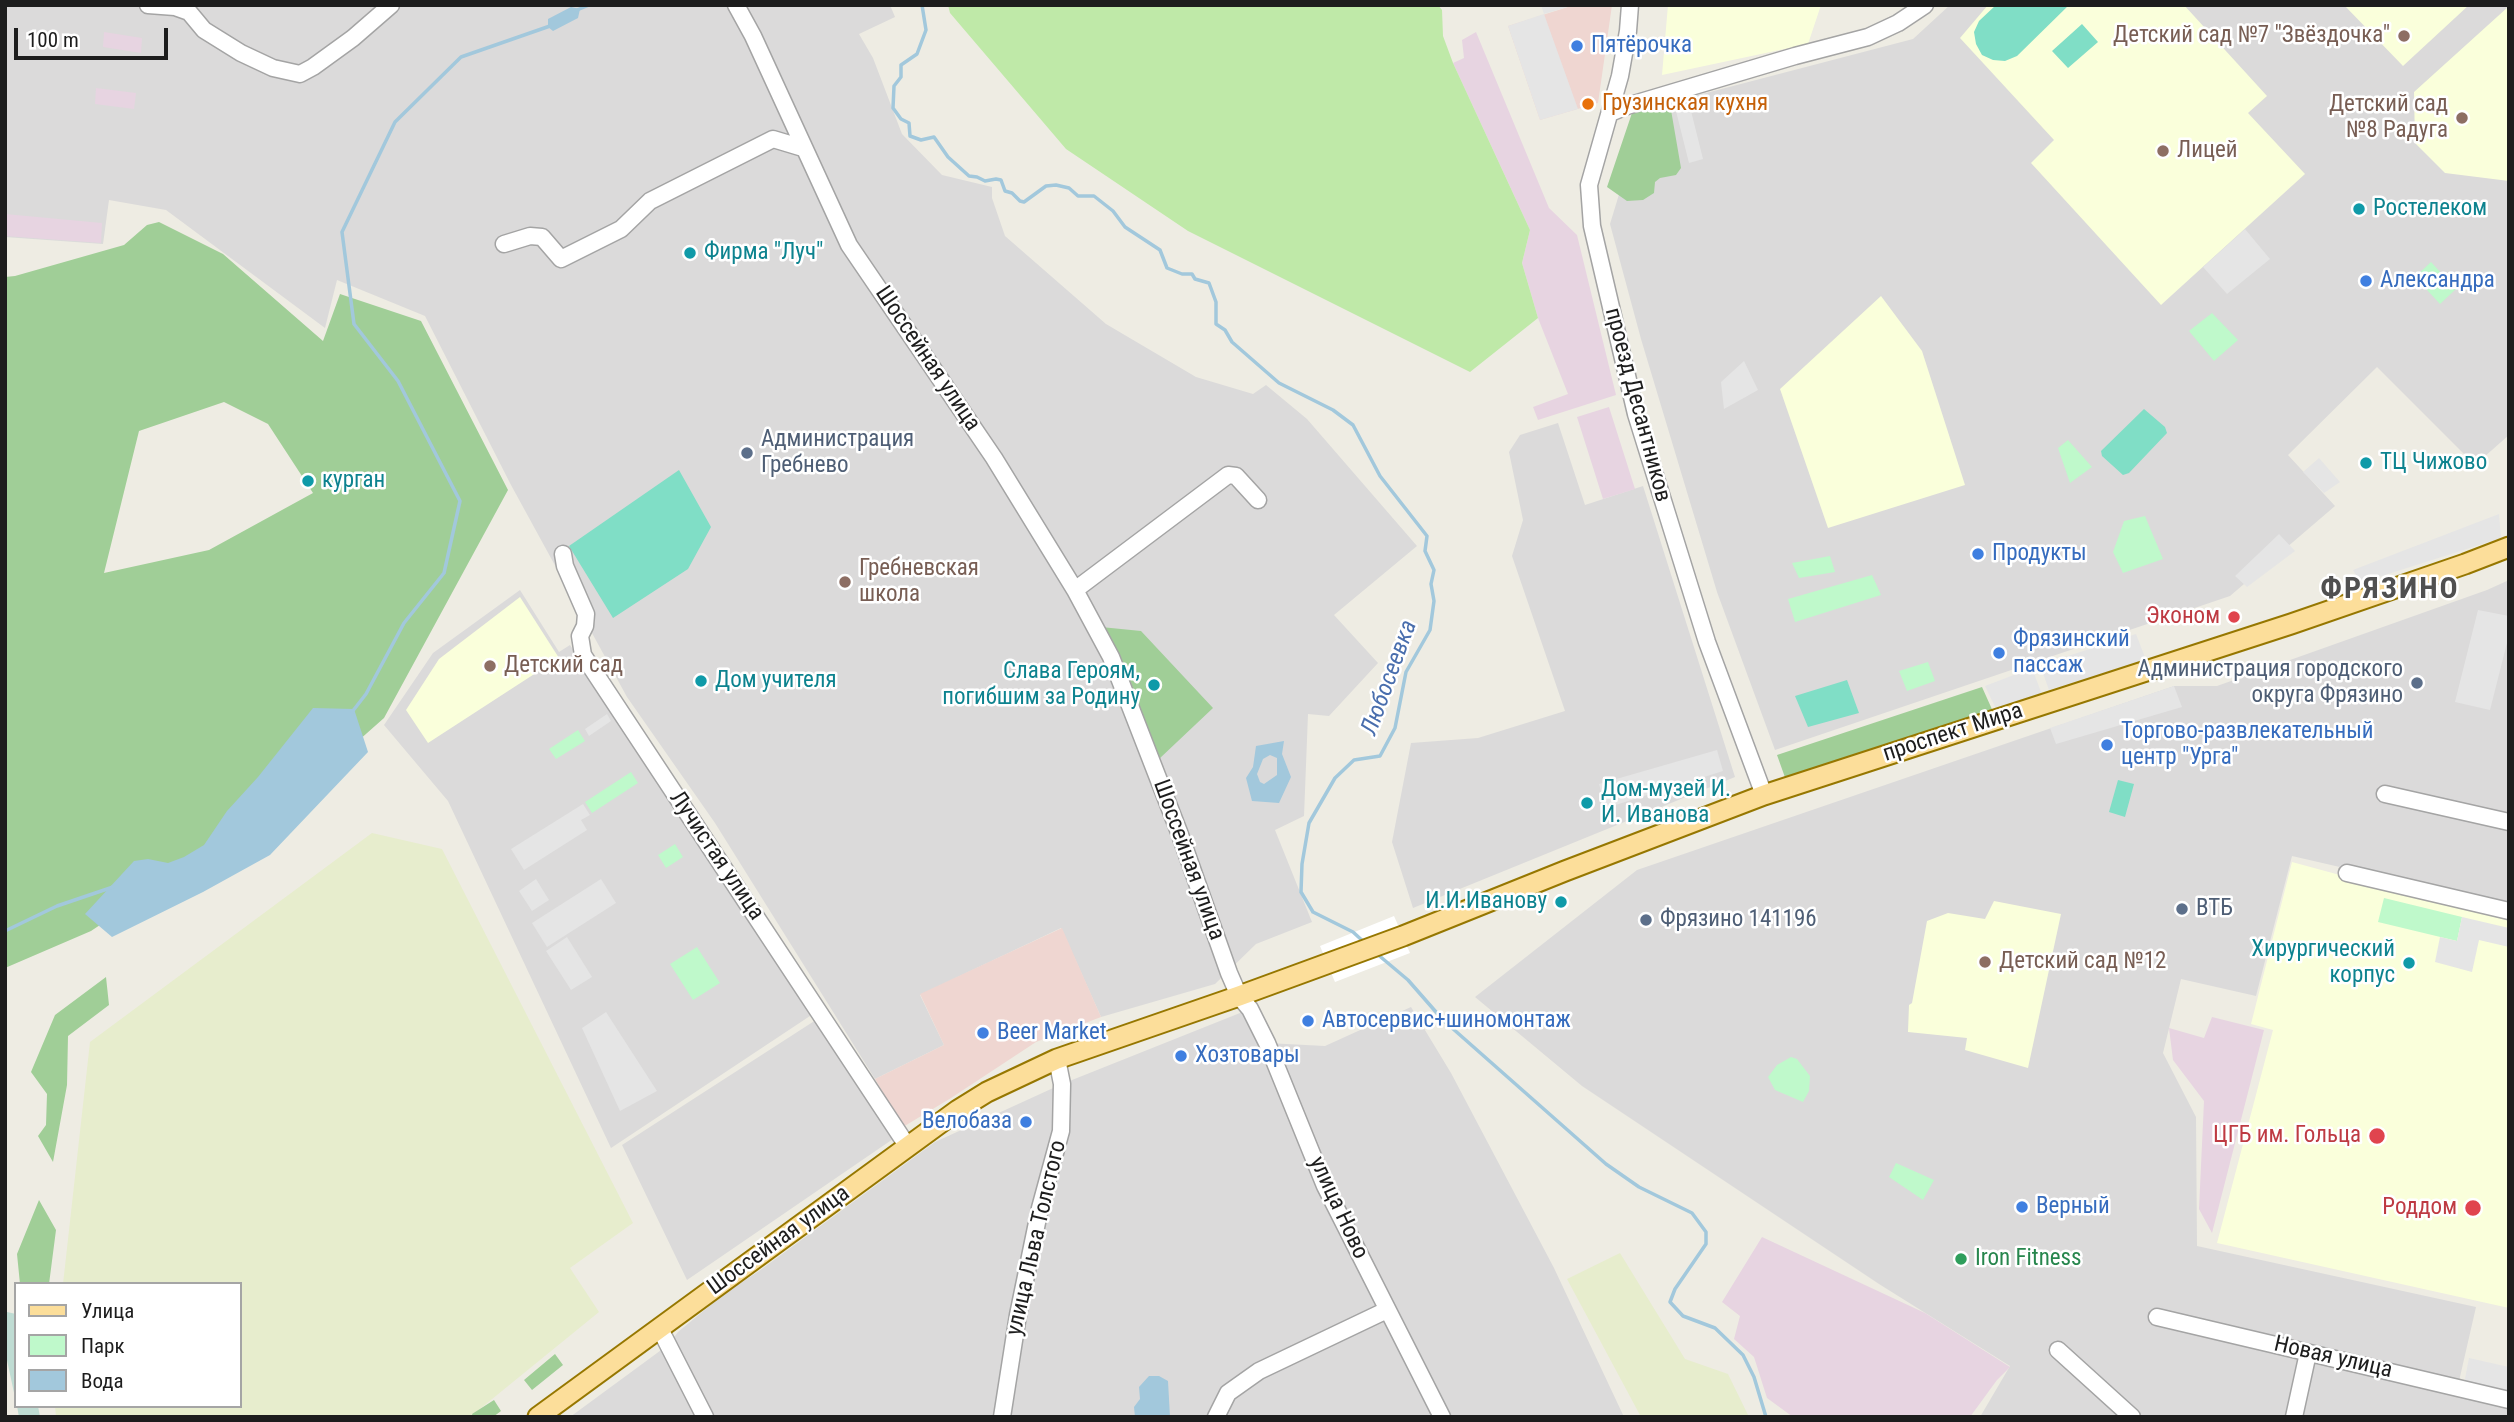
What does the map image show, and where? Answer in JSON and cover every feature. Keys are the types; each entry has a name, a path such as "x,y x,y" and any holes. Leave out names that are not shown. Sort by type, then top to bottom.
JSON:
{"main road":[{"name":"проспект Мира","path":"1239,996 1403,936 1764,795 2291,624 2509,547"},
{"name":"Шоссейная улица","path":"538,1417 980,1097 1057,1059 1239,996"}],"street":[{"path":"148,5 175,7 190,12 204,30 241,53 273,68 300,74 353,38 391,5"},
{"name":"Шоссейная улица","path":"736,5 764,59 849,245 959,405 1075,590 1111,657 1239,996"},
{"name":"проезд Десантников","path":"1630,5 1628,31 1610,113 1589,185 1592,226 1633,404 1707,642 1764,795"},
{"path":"1610,113 1795,56 1868,37 1898,23 1925,5"},
{"path":"504,244 530,236 542,237 561,258 621,229 650,201 773,139 803,148"},
{"path":"1075,590 1228,475 1236,476 1258,500"},
{"name":"Лучистая улица","path":"563,554 565,566 586,614 585,626 580,636 583,655 908,1147"},
{"path":"2385,794 2509,822"},
{"path":"2347,873 2509,911"},
{"name":"улица Ново","path":"1239,996 1250,1009 1267,1043 1325,1186 1442,1417"},
{"name":"улица Льва Толстого","path":"1002,1417 1018,1315 1040,1208 1061,1131 1062,1084 1057,1059"},
{"path":"1216,1417 1228,1393 1259,1371 1387,1310"},
{"name":"Новая улица","path":"2157,1317 2509,1400"},
{"path":"660,1329 705,1417"},
{"path":"2058,1350 2132,1417"},
{"path":"2294,1417 2308,1353"}],"shaded area":[{"path":"5,5 890,5 895,17 859,34 873,58 902,134 942,175 992,187 992,198 1005,236 1106,324 1196,377 1253,394 1266,385 1307,419 1417,546 1334,615 1378,663 1329,716 1308,714 1304,816 1275,830 1312,922 1256,944 1215,984 1101,1017 1061,928 920,995 944,1045 875,1079 715,823 627,697 511,485 425,316 337,280 325,328 166,210 109,200 103,244 5,237"},
{"path":"1541,5 1574,5 1544,14"},
{"path":"1574,5 1612,5 1598,103 1540,120 1508,26"},
{"path":"1668,5 1821,5 1808,44 1662,75"},
{"path":"1950,5 2509,5 2509,435 2475,465 2377,367 2288,455 2335,506 2230,596 1775,750 1717,592 1641,339 1610,224 1645,109 1913,39"},
{"name":"Лицей","path":"1988,5 2184,5 2267,96 2248,113 2305,174 2161,305 2031,163 2054,140 1960,38"},
{"name":"Детский сад №7 \"Звёздочка\"","path":"2344,5 2469,5 2403,66"},
{"name":"Детский сад №8 Радуга","path":"2508,7 2509,181 2445,173 2415,143 2414,92"},
{"path":"1544,14 1578,109 1540,120 1508,26"},
{"path":"104,32 142,38 141,53 103,47"},
{"path":"1476,32 1549,208 1577,235 1616,395 1538,420 1533,407 1568,394 1538,318 1522,263 1530,230 1453,63 1464,58 1462,40"},
{"path":"96,88 136,93 134,109 95,104"},
{"path":"1690,107 1703,159 1689,163 1676,111"},
{"path":"5,214 102,223 101,243 5,236"},
{"path":"2245,229 2270,259 2227,294 2203,267"},
{"path":"1881,296 1922,351 1965,485 1828,528 1780,389"},
{"path":"1744,361 1758,390 1724,409 1721,382"},
{"path":"1609,407 1635,489 1603,499 1577,417"},
{"path":"1558,423 1585,505 1643,486 1735,777 1413,908 1392,842 1411,743 1478,738 1565,711 1512,556 1523,520 1509,452 1520,435"},
{"path":"2319,458 2340,482 2324,493 2303,472"},
{"path":"2499,514 2501,538 2360,583 2353,570"},
{"path":"2279,534 2295,551 2247,587 2235,576"},
{"path":"2509,580 2509,906 2292,856 2256,996 2181,979 2163,1053 2196,1117 2197,1246 2476,1307 2457,1390 2509,1404 2509,1417 1980,1417 2010,1366 1879,1284 1582,1086 1475,997 1637,870 2174,686 2217,686"},
{"path":"520,590 559,652 570,645 816,1012 611,1148 448,801 384,725 433,653"},
{"name":"Детский сад","path":"520,597 559,658 428,743 406,710 439,659"},
{"path":"2478,610 2509,616 2509,635 2490,710 2455,702"},
{"path":"2136,634 2146,660 2049,690 2040,665"},
{"path":"2032,668 2044,700 1999,715 1985,686"},
{"path":"2174,686 2182,707 2056,744 2050,728"},
{"path":"607,714 611,721 589,736 585,729"},
{"path":"1717,750 1723,771 1606,808 1599,784"},
{"path":"583,804 590,815 581,820 587,830 524,870 511,849"},
{"path":"372,833 442,849 633,1223 570,1268 599,1312 470,1417 56,1417 55,1408 242,1408 242,1282 63,1282 90,1042"},
{"name":"ЦГБ им. Гольца","path":"2292,862 2509,921 2509,1308 2217,1243 2273,1030 2251,1024"},
{"path":"536,879 549,900 532,911 519,891"},
{"path":"601,879 616,903 547,947 532,923"},
{"name":"Детский сад №12","path":"1994,901 2061,914 2028,1068 1965,1050 1967,1038 1908,1032 1909,1005 1912,1003 1927,921 1948,913 1985,919"},
{"path":"2462,917 2509,928 2509,947 2479,940 2472,972 2435,962 2440,937 2457,941"},
{"path":"1062,928 1101,1017 1036,1042 903,1127 875,1079 944,1045 920,994"},
{"path":"567,937 592,977 571,990 546,951"},
{"path":"1411,1007 1451,1073 1554,1268 1624,1417 570,1417 668,1345 678,1332 724,1294 935,1142 1062,1084 1250,1009 1267,1043 1325,1046"},
{"path":"606,1012 657,1091 620,1111 582,1028"},
{"path":"2212,1017 2264,1030 2212,1233 2199,1209 2204,1101 2173,1060 2169,1028 2204,1038"},
{"path":"819,1018 893,1139 687,1280 622,1145"},
{"path":"1762,1237 1925,1313 2010,1367 1970,1417 1793,1417 1767,1398 1754,1357 1734,1339 1740,1316 1722,1302"},
{"path":"1620,1253 1685,1359 1728,1374 1749,1417 1641,1417 1567,1279"},
{"path":"7,1312 14,1314 14,1393 5,1351"},
{"path":"2469,1358 2509,1367 2509,1394 2464,1384"},
{"path":"17,1408 38,1408 40,1417 19,1417"}],"green space":[{"path":"948,5 1438,5 1442,10 1443,36 1453,63 1530,230 1522,263 1538,318 1470,372 1188,231 1066,149 950,13"},
{"path":"1996,5 2069,5 2017,56 2005,61 1982,55 1974,32 1979,21"},
{"path":"2082,24 2098,42 2068,68 2052,51"},
{"path":"1633,110 1671,110 1681,168 1676,175 1660,178 1655,182 1654,193 1643,200 1627,201 1607,187"},
{"path":"159,222 223,254 323,341 340,294 421,321 508,490 384,718 305,788 91,931 5,968 5,277 124,245 147,225","holes":["224,402 268,424 313,493 209,550 104,573 139,431"]},
{"path":"2431,262 2456,289 2440,304 2415,277"},
{"path":"2212,313 2238,340 2214,361 2189,331"},
{"path":"2144,409 2165,427 2167,433 2129,473 2123,475 2102,456 2101,451"},
{"path":"2068,440 2092,467 2070,483 2058,448"},
{"path":"679,470 711,527 688,569 613,618 569,546"},
{"path":"2145,516 2163,559 2123,573 2113,552 2124,521"},
{"path":"1830,556 1835,572 1799,578 1792,563"},
{"path":"1872,575 1881,595 1795,622 1788,599"},
{"path":"1101,627 1141,631 1213,708 1159,759 1131,683"},
{"path":"1928,662 1935,681 1907,691 1899,671"},
{"path":"1847,680 1859,713 1808,727 1795,696"},
{"path":"1982,687 1995,716 1787,783 1777,755"},
{"path":"578,730 585,741 556,759 549,749"},
{"path":"631,772 638,783 592,813 585,802"},
{"path":"2118,780 2134,784 2125,817 2109,812"},
{"path":"675,844 683,857 666,868 658,855"},
{"path":"2384,898 2462,917 2457,941 2378,922"},
{"path":"697,947 720,983 693,1000 670,964"},
{"path":"106,977 109,1005 68,1036 67,1085 53,1162 38,1136 46,1125 47,1094 31,1072 55,1015"},
{"path":"1791,1057 1797,1059 1810,1076 1809,1091 1803,1102 1775,1090 1768,1077 1777,1065"},
{"path":"1896,1163 1934,1180 1923,1200 1889,1177"},
{"path":"39,1200 56,1230 49,1282 20,1282 17,1254"},
{"path":"555,1354 563,1365 532,1390 524,1380"},
{"path":"494,1400 501,1411 493,1417 473,1417 472,1414"}],"water":[{"path":"571,7 580,9 578,18 553,31 548,27 548,19"},
{"path":"313,708 354,709 368,752 270,855 112,937 85,914 134,861 148,859 168,863 204,845 227,811"},
{"path":"1284,741 1282,754 1291,777 1279,803 1252,801 1246,778 1253,767 1256,746","holes":["1270,755 1277,758 1277,775 1264,784 1260,782 1257,774 1263,759"]},
{"path":"1149,1376 1159,1376 1168,1381 1170,1417 1135,1417 1134,1407 1140,1399 1139,1387"}],"pier":[{"path":"1394,916 1410,953 1335,982 1320,946"}],"waterway":[{"path":"577,10 589,5"},
{"name":"Любосеевка","path":"922,5 926,30 917,54 901,65 901,77 894,86 893,108 901,119 909,123 910,136 921,140 934,137 948,157 969,176 985,181 1001,180 1005,191 1012,193 1020,201 1024,202 1046,186 1056,185 1069,188 1078,196 1094,196 1113,211 1125,227 1160,250 1167,268 1182,274 1192,274 1195,279 1209,283 1216,302 1216,324 1225,330 1232,342 1279,383 1333,410 1353,425 1380,476 1427,536 1425,551 1434,570 1430,630 1406,672 1395,728 1380,756 1354,760 1335,778 1309,823 1302,864 1301,892 1313,912 1353,932 1365,943"},
{"path":"352,712 366,694 404,623 444,573 460,501 398,381 354,324 342,232 395,122 461,57 550,26"},
{"path":"5,931 57,906 113,887"},
{"name":"Любосеевка","path":"1376,953 1408,980 1443,1020 1606,1164 1639,1187 1692,1213 1706,1232 1706,1244 1675,1289 1670,1302 1683,1316 1715,1328 1743,1355 1754,1377 1766,1417"}],"place":[{"name":"Детский сад №7 \"Звёздочка\"","path":"2404,36"},
{"name":"Пятёрочка","path":"1577,46"},
{"name":"Грузинская кухня","path":"1588,104"},
{"name":"Детский сад №8 Радуга","path":"2462,118"},
{"name":"Лицей","path":"2163,151"},
{"name":"Ростелеком","path":"2359,209"},
{"name":"Фирма \"Луч\"","path":"690,253"},
{"name":"Александра","path":"2366,281"},
{"name":"Администрация Гребнево","path":"747,453"},
{"name":"ТЦ Чижово","path":"2366,463"},
{"name":"курган","path":"308,481"},
{"name":"Продукты","path":"1978,554"},
{"name":"Гребневская школа","path":"845,582"},
{"name":"Эконом","path":"2234,617"},
{"name":"Фрязинский пассаж","path":"1999,653"},
{"name":"Детский сад","path":"490,666"},
{"name":"Дом учителя","path":"701,681"},
{"name":"Администрация городского округа Фрязино","path":"2417,683"},
{"name":"Слава Героям, погибшим за Родину","path":"1154,685"},
{"name":"Торгово-развлекательный центр \"Урга\"","path":"2107,745"},
{"name":"Дом-музей И. И. Иванова","path":"1587,803"},
{"name":"И.И.Иванову","path":"1561,902"},
{"name":"ВТБ","path":"2182,909"},
{"name":"Фрязино 141196","path":"1646,920"},
{"name":"Детский сад №12","path":"1985,962"},
{"name":"Хирургический корпус","path":"2409,963"},
{"name":"Автосервис+шиномонтаж","path":"1308,1021"},
{"name":"Beer Market","path":"983,1033"},
{"name":"Хозтовары","path":"1181,1056"},
{"name":"Велобаза","path":"1026,1122"},
{"name":"ЦГБ им. Гольца","path":"2377,1136"},
{"name":"Верный","path":"2022,1207"},
{"name":"Роддом","path":"2473,1208"},
{"name":"Iron Fitness","path":"1961,1259"}],"district":[{"name":"ФРЯЗИНО","path":"2390,590"}]}
